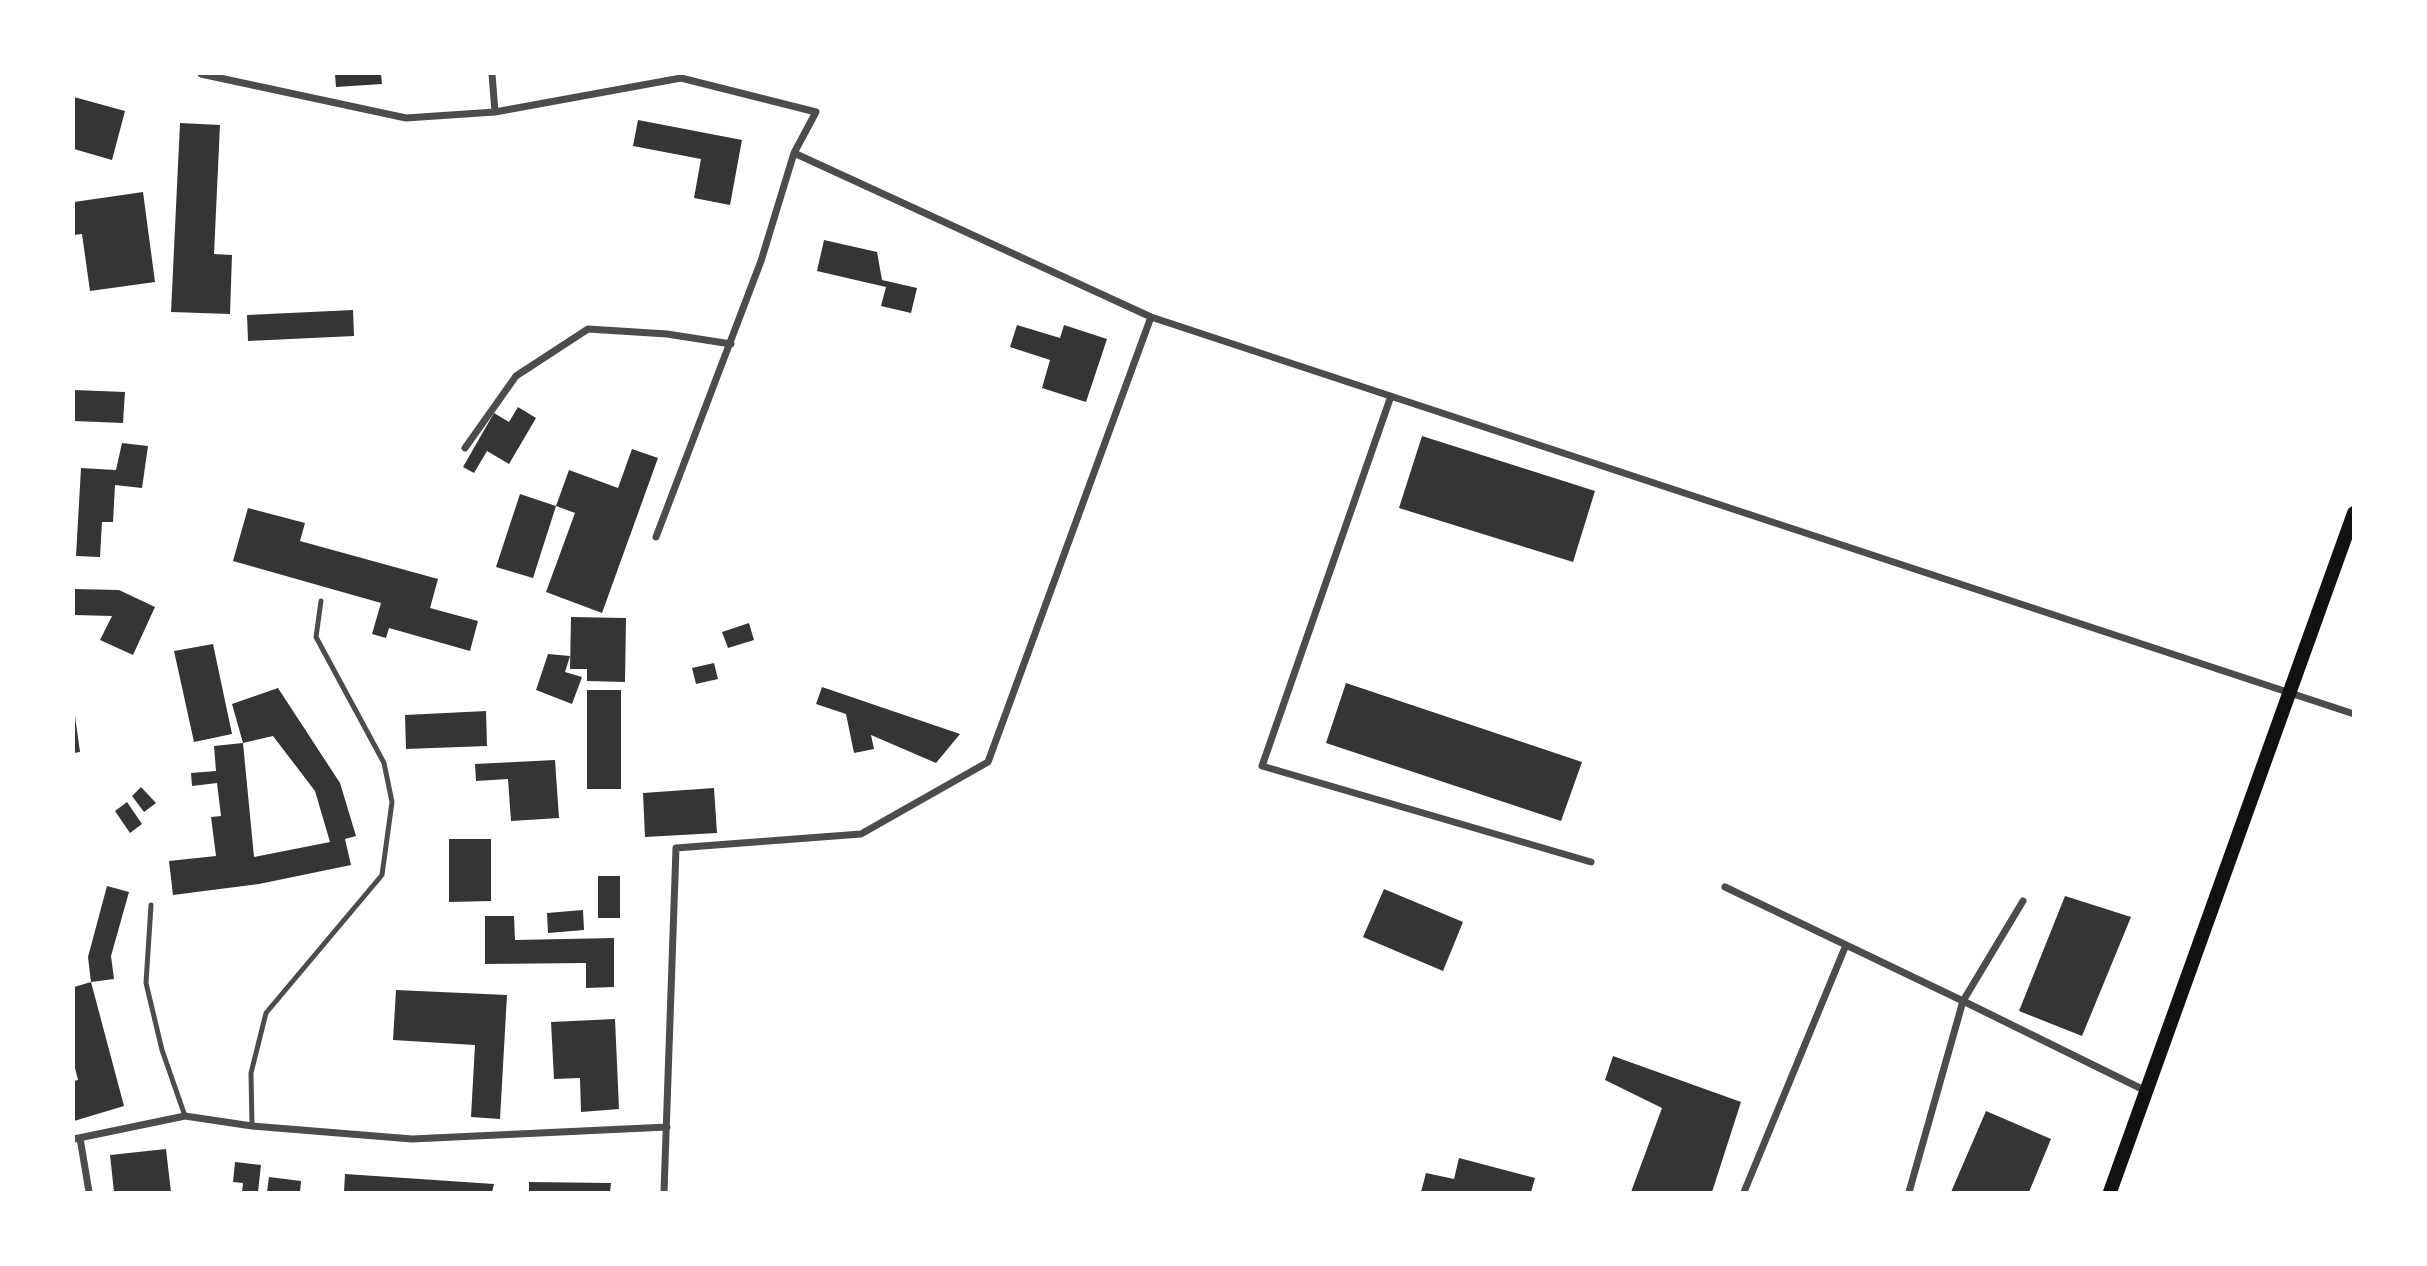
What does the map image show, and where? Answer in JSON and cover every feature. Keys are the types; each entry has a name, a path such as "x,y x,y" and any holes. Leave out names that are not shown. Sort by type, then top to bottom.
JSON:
{"main road":[{"path":"2110,1192 2354,513"}],"street":[{"path":"200,74 406,118 495,112 681,78 816,112 794,153 761,261 656,537"},
{"path":"492,74 495,112"},
{"path":"794,153 1151,317 2354,714"},
{"path":"664,1192 676,848 861,834 988,762 1151,317"},
{"path":"465,448 516,376 588,329 667,334 731,344"},
{"path":"1391,396 1262,766 1591,862"},
{"path":"1725,887 2146,1091"},
{"path":"1909,1192 1963,1001 2023,901"},
{"path":"1744,1192 1846,945"},
{"path":"89,1192 77,1138 184,1116 252,1126 412,1139 667,1127"}],"lane":[{"path":"252,1126 251,1073 266,1013 382,875 392,802 384,763 316,637 321,601"},
{"path":"151,905 146,983 162,1050 184,1116"}],"building":[{"path":"335,74 381,74 382,84 336,87"},
{"path":"74,97 125,111 112,160 74,149"},
{"path":"638,120 742,140 730,205 694,198 701,159 633,146"},
{"path":"180,123 220,125 214,254 232,255 230,314 171,312"},
{"path":"143,192 155,282 90,291 82,234 74,235 74,202"},
{"path":"824,240 877,252 882,280 917,288 911,313 881,306 886,287 817,271"},
{"path":"353,310 354,336 248,341 247,315"},
{"path":"1017,325 1060,338 1064,325 1107,339 1086,402 1042,388 1050,360 1010,347"},
{"path":"74,390 125,392 123,423 74,421"},
{"path":"518,407 536,418 509,464 487,451 474,473 463,467 494,413 509,422"},
{"path":"1422,436 1595,491 1573,562 1399,508"},
{"path":"122,443 148,446 142,488 115,485 113,522 102,522 100,557 76,556 81,468 116,470"},
{"path":"632,449 658,458 602,613 546,592 575,513 556,506 569,470 618,488"},
{"path":"520,494 556,506 533,578 496,567"},
{"path":"248,508 305,523 300,541 438,579 430,608 478,621 470,651 389,628 386,638 372,634 381,603 233,561"},
{"path":"74,589 119,590 155,607 133,655 100,640 112,616 74,615"},
{"path":"571,617 626,618 625,682 587,681 587,669 570,669"},
{"path":"749,623 754,640 728,648 722,632"},
{"path":"213,644 232,734 194,742 174,651"},
{"path":"548,654 570,656 565,672 582,677 572,704 536,690"},
{"path":"714,663 718,679 696,684 692,668"},
{"path":"1346,683 1582,762 1561,821 1326,743"},
{"path":"822,687 960,734 936,763 871,735 874,749 854,753 846,714 816,704"},
{"path":"278,688 340,783 356,836 345,839 351,865 259,884 173,895 169,861 216,856 211,817 221,816 217,783 192,786 191,773 216,771 214,746 243,743 232,704","holes":["273,736 315,791 330,842 254,857 243,743"]},
{"path":"587,690 621,690 621,789 587,789"},
{"path":"74,709 80,752 74,753"},
{"path":"486,711 487,746 406,749 405,715"},
{"path":"555,760 559,818 511,821 508,779 476,781 475,764"},
{"path":"141,787 156,803 144,812 132,796"},
{"path":"714,788 717,833 645,837 643,793"},
{"path":"127,802 142,824 130,833 115,811"},
{"path":"449,839 491,839 491,901 449,902"},
{"path":"598,876 620,876 620,918 598,918"},
{"path":"107,886 129,892 111,956 114,979 91,982 88,957"},
{"path":"1384,889 1463,922 1443,971 1363,937"},
{"path":"2065,896 2131,917 2082,1036 2019,1011"},
{"path":"583,910 584,930 548,933 547,913"},
{"path":"485,916 514,916 515,940 614,938 614,987 586,988 586,963 485,964"},
{"path":"91,982 124,1106 74,1121 74,1081 78,1080 74,1064 74,987"},
{"path":"396,990 507,995 500,1119 471,1117 475,1045 393,1040"},
{"path":"615,1019 619,1109 581,1112 580,1078 554,1079 551,1022"},
{"path":"1613,1056 1741,1102 1712,1192 1631,1192 1662,1108 1605,1080"},
{"path":"1986,1111 2051,1139 2029,1192 1951,1192"},
{"path":"166,1149 171,1192 114,1192 110,1155"},
{"path":"1459,1158 1535,1178 1531,1192 1421,1192 1426,1173 1454,1179"},
{"path":"235,1162 261,1165 258,1192 242,1192 243,1183 233,1182"},
{"path":"345,1174 494,1184 492,1192 344,1192"},
{"path":"269,1177 301,1181 300,1192 267,1192"},
{"path":"529,1182 611,1183 610,1192 529,1192"}]}
